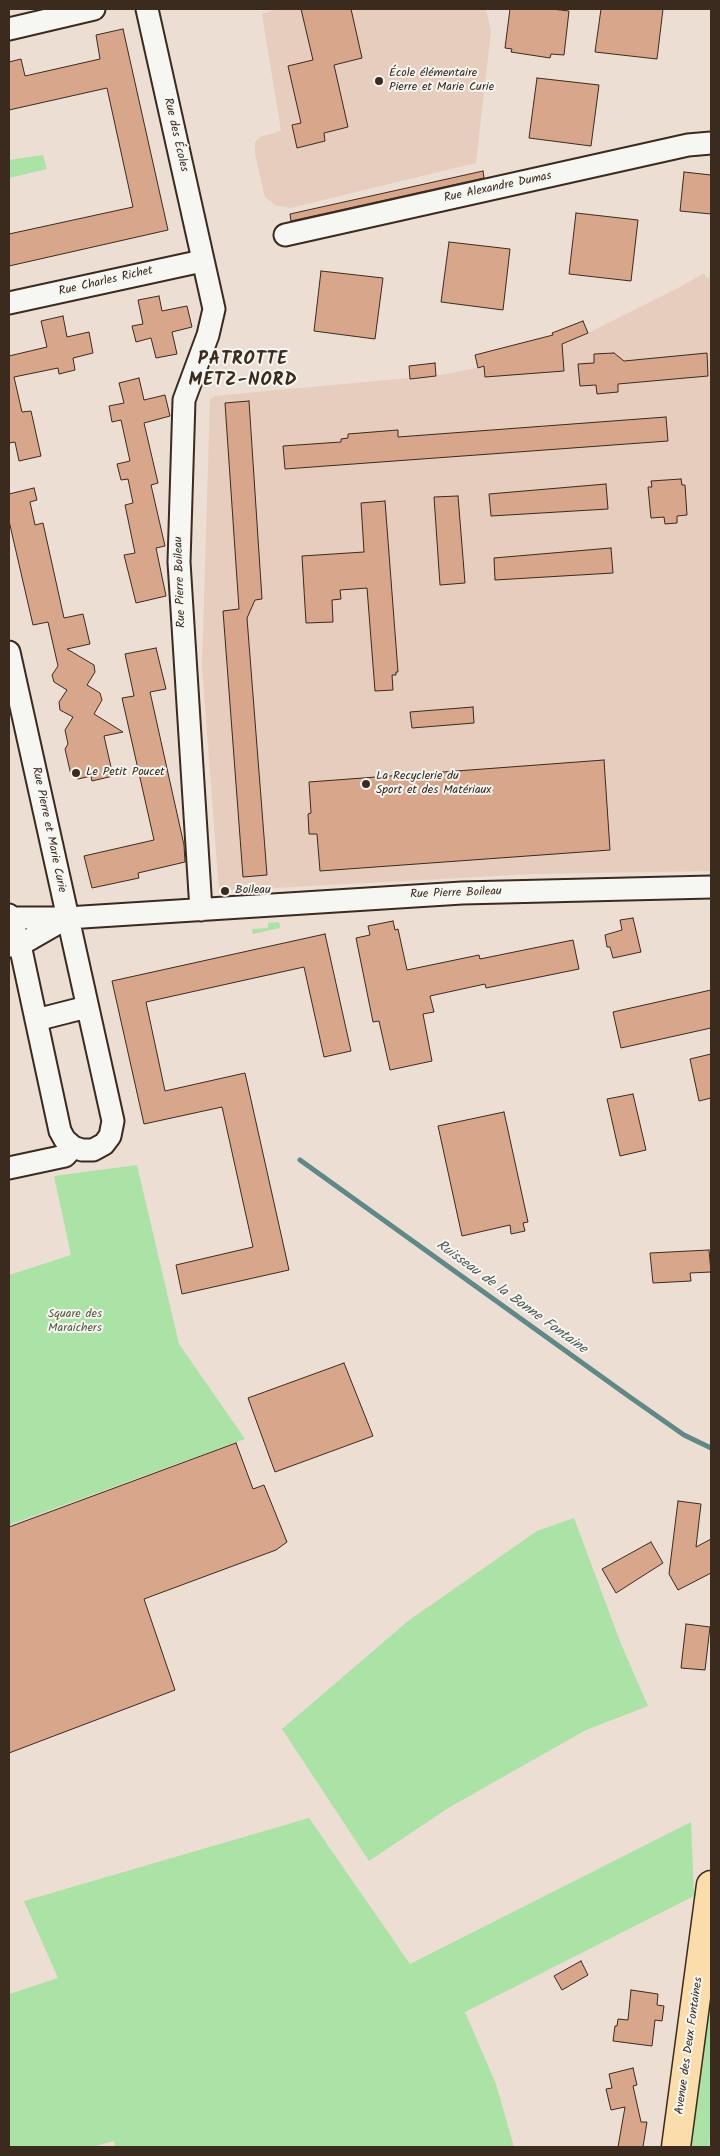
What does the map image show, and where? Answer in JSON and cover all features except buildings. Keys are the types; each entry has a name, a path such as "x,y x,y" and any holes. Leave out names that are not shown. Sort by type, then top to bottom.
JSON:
{"main road":[{"name":"Avenue des Deux Fontaines","path":"676,2147 711,1886"}],"street":[{"path":"9,29 94,9"},
{"name":"Rue des Écoles","path":"147,9 202,260"},
{"name":"Rue Alexandre Dumas","path":"285,235 688,145 711,143"},
{"name":"Rue Charles Richet","path":"9,303 202,260"},
{"name":"Rue Pierre Boileau","path":"200,910 178,562 184,400 208,336 214,309 202,260"},
{"name":"Rue Pierre et Marie Curie","path":"9,652 113,1126 110,1136 99,1148 88,1151 73,1147"},
{"name":"Rue Pierre Boileau","path":"9,917 67,918 462,893 711,887"},
{"path":"9,917 14,946 36,1020 60,1131 65,1140 73,1147 65,1156 9,1168"},
{"name":"Rue Pierre Boileau","path":"14,946 67,918"},
{"path":"36,1020 87,1007"}],"shaded area":[{"name":"École élémentaire Pierre et Marie Curie","path":"276,9 486,9 491,31 476,163 290,208 275,205 265,197 255,155 255,142 260,137 281,131 262,14"},
{"path":"704,273 707,278 711,275 711,871 534,874 219,891 202,667 210,398 214,396 441,375 534,356 584,335"}],"green space":[{"path":"43,155 47,169 9,178 9,160"},
{"path":"278,922 280,928 253,934 252,929 268,928 268,923"},
{"name":"Square des Maraichers","path":"137,1165 179,1344 245,1439 9,1525 9,1275 71,1255 54,1176"},
{"path":"574,1518 621,1644 648,1706 586,1730 450,1807 369,1861 282,1729 408,1621 537,1531"},
{"path":"309,1818 410,1964 691,1822 694,1896 465,2012 496,2084 514,2147 115,2147 114,2141 92,2147 9,2147 9,1994 58,1978 24,1901"},
{"path":"711,1953 711,2128 709,2147 685,2147"}],"waterway":[{"name":"Ruisseau de la Bonne Fontaine","path":"300,1160 684,1435 711,1448"}],"place":[{"name":"École élémentaire Pierre et Marie Curie","path":"379,81"},
{"name":"Le Petit Poucet","path":"76,773"},
{"name":"La Recyclerie du Sport et des Matériaux","path":"366,784"},
{"name":"Boileau","path":"225,891"}],"district":[{"name":"PATROTTE METZ-NORD","path":"243,371"}]}
